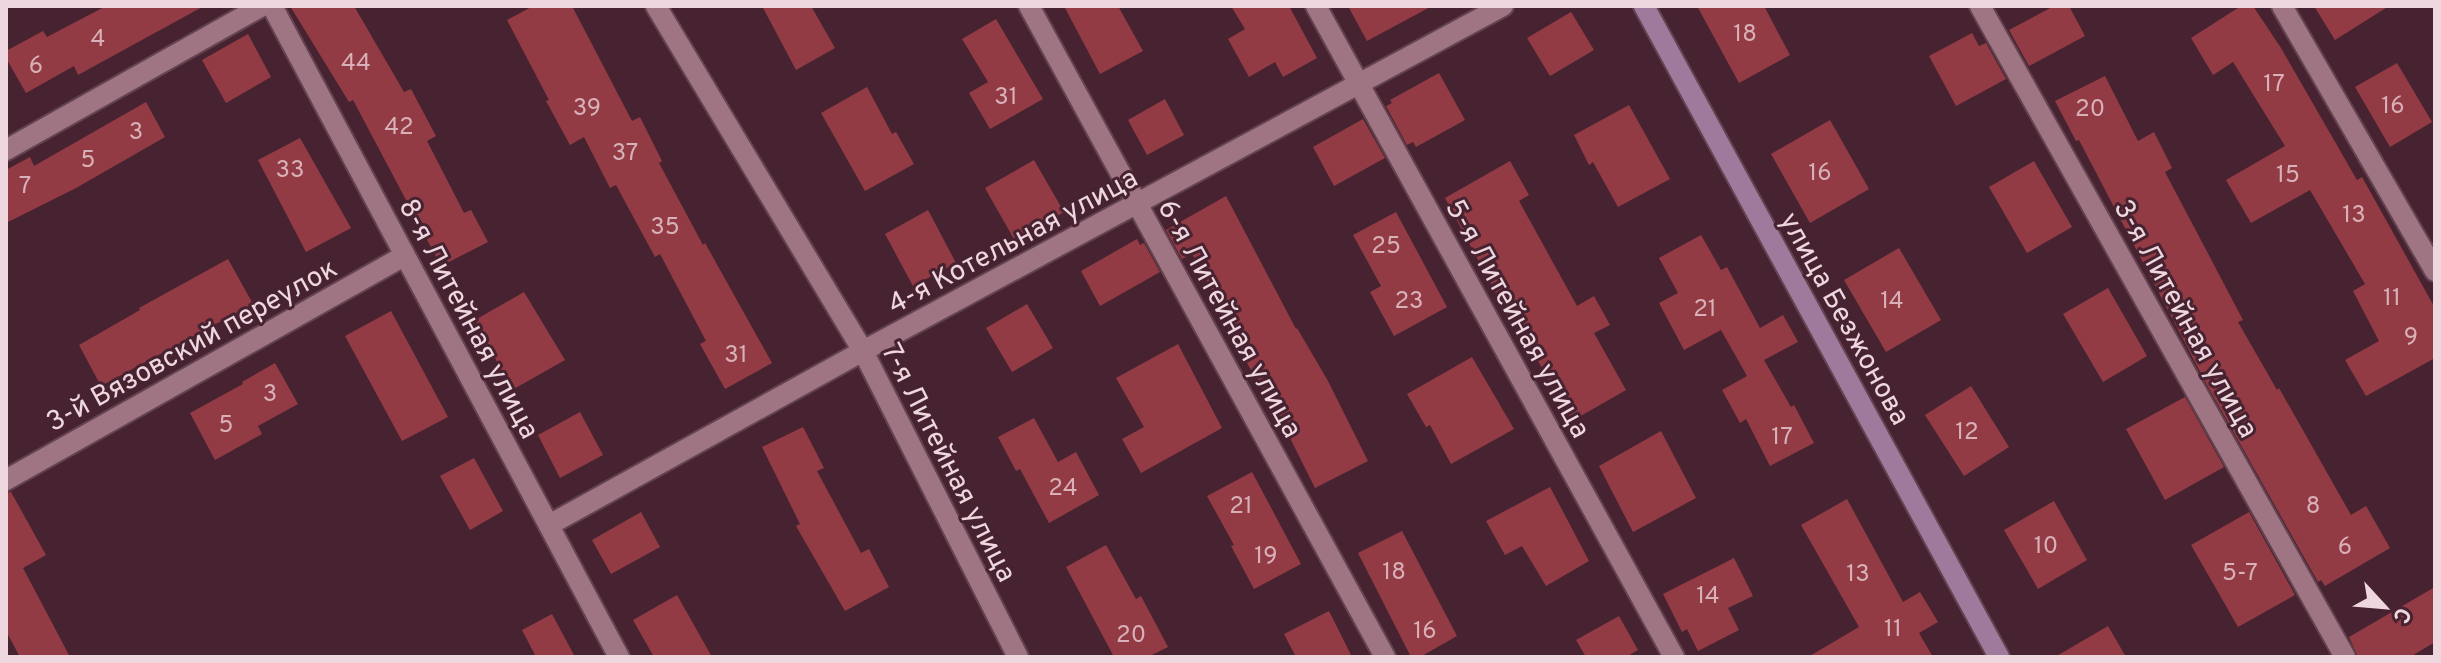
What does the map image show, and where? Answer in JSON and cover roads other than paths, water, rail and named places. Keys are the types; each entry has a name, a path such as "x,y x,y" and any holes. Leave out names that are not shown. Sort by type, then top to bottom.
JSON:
{"street":[{"path":"6,150 262,6"},
{"name":"8-я Литейная улица","path":"272,6 619,657"},
{"name":"7-я Литейная улица","path":"656,6 863,351 1018,657"},
{"name":"6-я Литейная улица","path":"1029,6 1385,657"},
{"name":"5-я Литейная улица","path":"1316,6 1674,657"},
{"name":"4-я Котельная улица","path":"549,525 863,351 1503,6"},
{"name":"улица Безжонова","path":"1644,6 1999,657"},
{"name":"3-я Литейная улица","path":"1980,6 2345,657"},
{"path":"2282,6 2435,271"},
{"name":"3-й Вязовский переулок","path":"6,480 404,256"}]}
